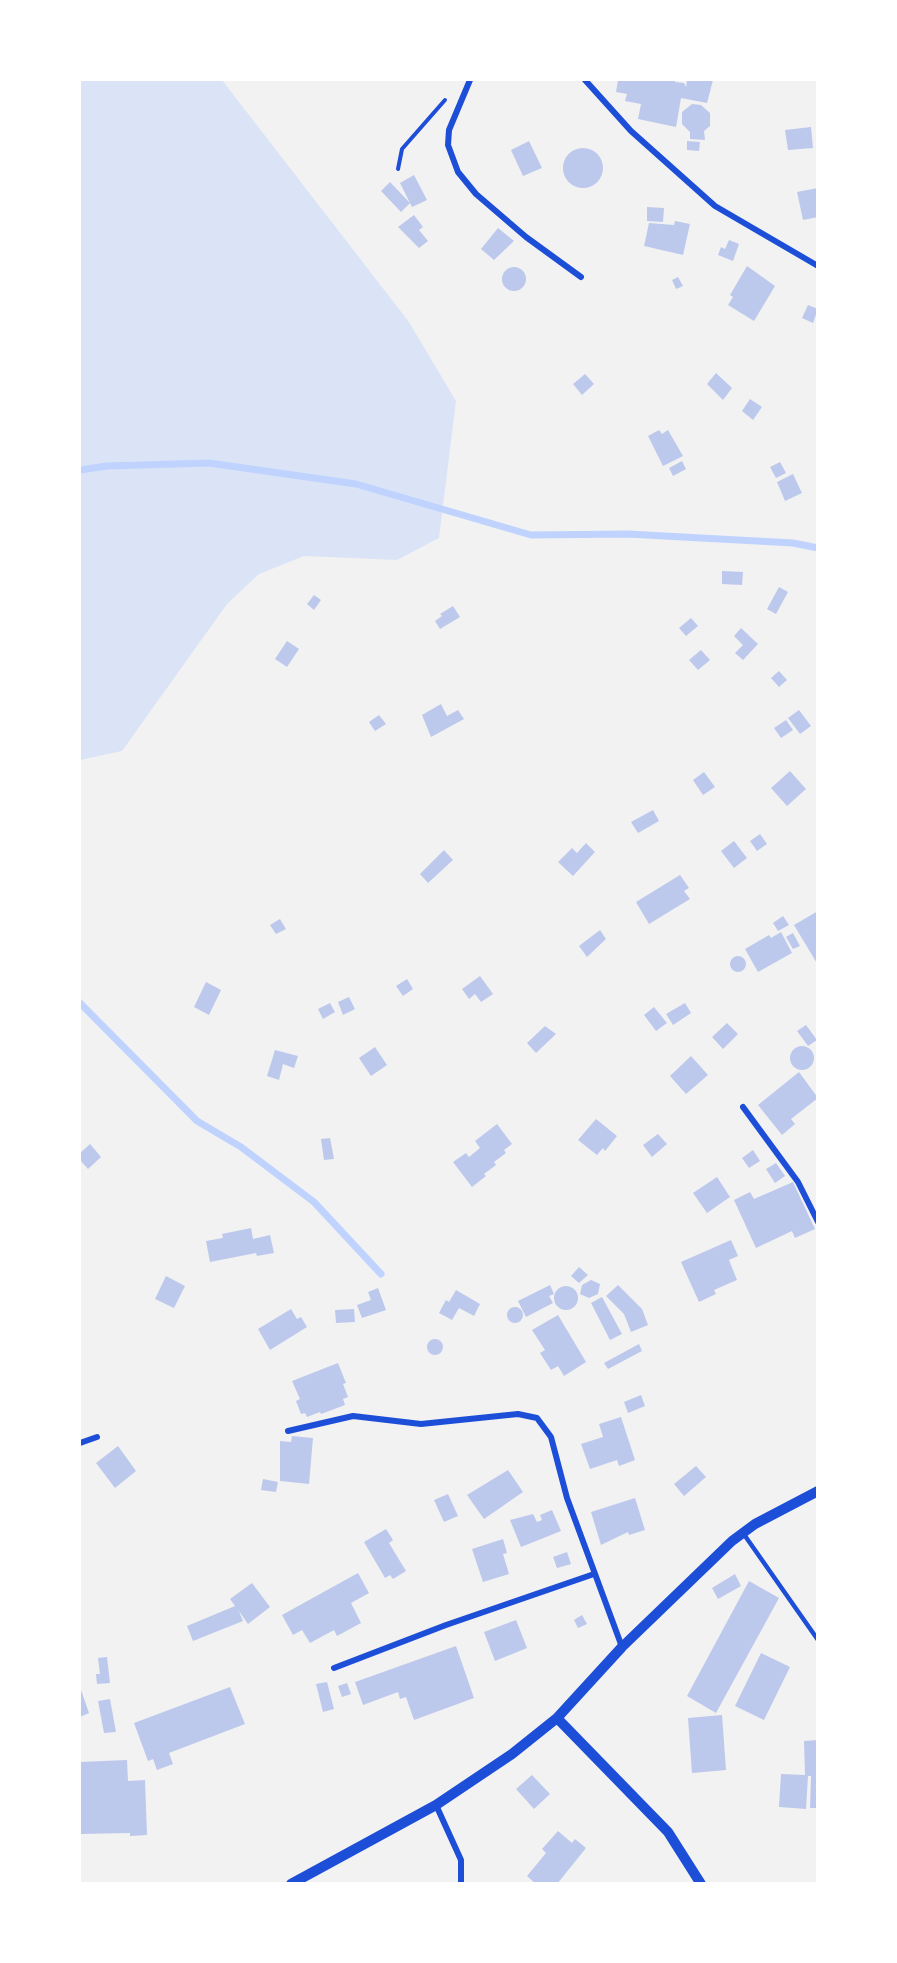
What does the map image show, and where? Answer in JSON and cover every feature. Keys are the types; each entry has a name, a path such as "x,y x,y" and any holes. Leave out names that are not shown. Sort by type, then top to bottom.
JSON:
{"street":[{"path":"470,80 449,130 448,145 458,172 476,195 526,237 581,277"},
{"path":"585,80 631,131 716,206 818,266"},
{"path":"743,1107 798,1182 818,1222"},
{"path":"288,1431 353,1416 421,1424 518,1414 537,1418 552,1437 567,1498 622,1647"},
{"path":"80,1443 97,1437"},
{"path":"291,1884 436,1805 512,1754 557,1718 622,1647 743,1533 798,1499 818,1491"},
{"path":"334,1668 594,1574"},
{"path":"557,1718 668,1832 701,1884"},
{"path":"436,1805 461,1860 461,1884"}],"lane":[{"path":"743,1533 818,1640"}],"path":[{"path":"398,169 402,149 448,96"}],"shaded area":[{"path":"80,80 222,80 409,322 456,401 439,538 397,560 304,556 259,574 227,604 122,751 80,760"}],"building":[{"path":"618,80 675,80 675,82 684,83 686,87 687,80 713,80 707,103 681,98 676,127 638,119 641,104 625,101 627,94 616,92"},
{"path":"692,104 701,105 710,113 710,126 704,131 705,140 690,139 690,132 682,124 682,112"},
{"path":"811,127 813,148 788,150 785,130"},
{"path":"529,141 542,168 523,176 511,150"},
{"path":"687,141 700,142 699,151 687,150"},
{"path":"583,148 597,154 603,168 597,182 583,188 569,182 563,168 569,154"},
{"path":"414,175 427,200 412,207 400,183"},
{"path":"390,182 410,203 401,212 381,191"},
{"path":"818,188 818,217 803,220 797,192"},
{"path":"647,207 664,208 663,222 647,221"},
{"path":"414,215 423,227 419,230 428,241 419,248 398,227"},
{"path":"675,221 690,224 683,255 644,246 649,223 674,225"},
{"path":"498,228 514,241 494,260 481,249"},
{"path":"729,240 739,244 733,261 718,255 721,247 725,249"},
{"path":"747,266 775,286 754,321 728,305 733,297 730,295"},
{"path":"514,267 519,268 525,274 525,284 519,290 514,291 509,290 503,284 502,279 503,274 509,268"},
{"path":"678,277 683,286 676,289 672,280"},
{"path":"808,305 818,309 813,323 802,318"},
{"path":"716,373 732,388 723,400 707,384"},
{"path":"585,374 594,384 582,395 573,384"},
{"path":"750,399 762,407 753,420 742,411"},
{"path":"659,430 662,434 668,430 683,456 663,466 648,436"},
{"path":"682,461 686,469 673,476 669,468"},
{"path":"780,462 786,473 776,478 770,467"},
{"path":"793,474 802,493 785,501 777,482"},
{"path":"722,571 743,572 742,585 722,584"},
{"path":"779,587 788,592 776,614 767,609"},
{"path":"314,595 321,600 314,610 307,604"},
{"path":"453,606 460,617 440,629 435,621 442,616 440,614"},
{"path":"691,618 698,626 686,636 679,628"},
{"path":"741,628 758,644 743,660 735,653 743,645 734,636"},
{"path":"287,641 299,649 287,667 275,659"},
{"path":"701,650 710,660 698,670 689,660"},
{"path":"779,671 787,680 779,687 771,678"},
{"path":"441,704 447,716 458,710 464,719 431,737 422,715"},
{"path":"799,710 811,726 800,734 788,718"},
{"path":"379,715 386,724 375,731 369,722"},
{"path":"786,720 793,730 781,738 774,728"},
{"path":"790,771 806,789 787,806 771,788"},
{"path":"704,772 715,787 703,795 693,780"},
{"path":"653,810 659,821 638,833 631,822"},
{"path":"760,834 767,844 757,851 750,841"},
{"path":"734,841 747,858 734,868 721,851"},
{"path":"586,843 595,852 573,876 558,862 572,848 577,853"},
{"path":"444,850 453,860 428,883 420,874"},
{"path":"680,875 689,888 684,891 690,899 649,924 636,902"},
{"path":"818,911 818,965 794,925"},
{"path":"783,916 789,925 778,931 773,923"},
{"path":"280,919 286,929 276,934 270,925"},
{"path":"600,930 606,939 587,957 579,946"},
{"path":"781,932 792,953 758,972 745,949 769,935 771,938"},
{"path":"793,933 800,946 793,949 786,937"},
{"path":"738,956 744,958 746,964 744,970 738,972 732,970 730,964 732,958"},
{"path":"480,976 493,994 481,1002 475,994 469,999 462,989"},
{"path":"407,979 413,989 403,996 396,986"},
{"path":"206,982 221,990 209,1015 194,1007"},
{"path":"349,997 355,1009 343,1015 338,1002"},
{"path":"330,1003 335,1012 323,1019 318,1009"},
{"path":"685,1003 691,1013 673,1025 666,1014"},
{"path":"654,1007 667,1023 656,1031 644,1015"},
{"path":"727,1023 738,1034 723,1049 712,1037"},
{"path":"806,1025 817,1040 808,1046 797,1031"},
{"path":"545,1026 556,1034 536,1053 527,1043"},
{"path":"802,1046 811,1049 814,1058 811,1067 802,1070 793,1067 790,1058 793,1049"},
{"path":"375,1047 387,1065 371,1076 359,1058"},
{"path":"275,1050 298,1056 294,1068 283,1064 279,1080 267,1076"},
{"path":"691,1056 708,1075 686,1094 670,1076"},
{"path":"799,1072 818,1098 791,1119 795,1124 782,1135 758,1105"},
{"path":"596,1119 617,1136 605,1151 603,1148 597,1155 578,1140"},
{"path":"497,1124 512,1144 504,1150 506,1153 494,1162 496,1165 484,1174 486,1176 472,1187 453,1162 466,1153 469,1157 480,1148 475,1141"},
{"path":"658,1134 667,1144 652,1157 643,1145"},
{"path":"330,1138 334,1159 324,1160 321,1139"},
{"path":"90,1144 101,1157 88,1169 80,1160 80,1153"},
{"path":"753,1150 760,1161 749,1168 742,1158"},
{"path":"776,1163 785,1176 775,1183 766,1169"},
{"path":"717,1177 730,1197 707,1213 693,1193"},
{"path":"793,1182 815,1229 795,1238 792,1231 756,1248 734,1200 750,1192 754,1199"},
{"path":"251,1228 253,1239 270,1235 274,1253 257,1256 256,1253 210,1262 206,1241 223,1238 222,1234"},
{"path":"731,1240 738,1256 729,1260 737,1280 714,1290 716,1294 699,1302 681,1262"},
{"path":"579,1267 588,1275 579,1283 571,1276"},
{"path":"166,1276 185,1286 174,1308 155,1299"},
{"path":"591,1280 600,1284 598,1294 589,1298 580,1294 582,1285"},
{"path":"550,1285 554,1294 549,1296 553,1303 526,1317 518,1301"},
{"path":"618,1285 642,1309 648,1325 631,1332 624,1314 606,1296"},
{"path":"566,1286 574,1290 578,1298 574,1306 566,1310 558,1306 554,1298 558,1290"},
{"path":"378,1288 386,1310 362,1318 357,1305 371,1300 368,1292"},
{"path":"456,1290 480,1304 474,1316 459,1308 452,1320 439,1313 446,1300 449,1302"},
{"path":"602,1297 622,1334 610,1340 591,1303"},
{"path":"515,1307 521,1309 523,1315 521,1321 515,1323 509,1321 507,1315 509,1309"},
{"path":"291,1309 297,1319 301,1317 307,1327 270,1350 258,1329"},
{"path":"354,1309 355,1322 336,1323 335,1310"},
{"path":"558,1315 586,1362 564,1376 558,1366 551,1370 540,1353 545,1350 532,1330"},
{"path":"432,1339 438,1339 443,1347 441,1353 432,1355 427,1350 427,1344"},
{"path":"639,1344 642,1351 608,1369 604,1363"},
{"path":"338,1363 346,1383 343,1384 348,1397 343,1399 345,1405 307,1417 305,1413 301,1414 296,1401 300,1399 292,1381"},
{"path":"641,1395 645,1406 628,1413 624,1402"},
{"path":"621,1417 635,1460 619,1466 617,1460 590,1469 581,1444 603,1437 599,1424"},
{"path":"292,1436 313,1438 309,1484 280,1481 280,1441 291,1442"},
{"path":"118,1446 136,1471 115,1488 96,1463"},
{"path":"696,1466 706,1477 684,1496 674,1484"},
{"path":"508,1470 523,1492 484,1519 467,1495"},
{"path":"263,1479 278,1482 276,1492 261,1490"},
{"path":"448,1494 458,1516 444,1522 434,1500"},
{"path":"635,1498 645,1530 629,1535 628,1532 601,1545 591,1512"},
{"path":"552,1510 561,1531 521,1547 510,1520 533,1514 537,1522 542,1520 540,1515"},
{"path":"386,1529 393,1540 389,1543 406,1571 393,1579 390,1575 385,1578 364,1542"},
{"path":"503,1539 507,1553 503,1554 509,1574 483,1582 472,1549"},
{"path":"567,1552 571,1564 557,1568 553,1557"},
{"path":"358,1573 369,1593 351,1603 361,1623 337,1636 334,1630 310,1643 302,1630 293,1635 282,1615"},
{"path":"735,1574 741,1586 718,1599 712,1588"},
{"path":"749,1581 779,1598 716,1713 687,1696"},
{"path":"252,1583 270,1607 248,1624 239,1611 243,1621 193,1641 187,1626 235,1606 230,1599"},
{"path":"582,1615 587,1624 578,1628 574,1620"},
{"path":"516,1620 527,1648 495,1661 484,1632"},
{"path":"456,1646 474,1698 414,1720 406,1697 400,1699 398,1692 363,1705 355,1682"},
{"path":"761,1653 790,1667 764,1720 735,1706"},
{"path":"107,1657 110,1683 97,1684 96,1674 100,1674 98,1658"},
{"path":"327,1682 334,1709 323,1712 316,1684"},
{"path":"347,1683 351,1694 342,1697 338,1686"},
{"path":"80,1687 89,1713 80,1717"},
{"path":"230,1687 245,1724 169,1753 173,1764 157,1770 153,1759 148,1761 134,1723"},
{"path":"110,1699 116,1732 104,1733 98,1701"},
{"path":"722,1715 726,1770 692,1773 688,1718"},
{"path":"818,1740 818,1808 810,1808 811,1776 808,1776 806,1809 779,1807 781,1774 805,1775 804,1741"},
{"path":"127,1760 128,1781 145,1780 147,1835 80,1834 80,1762"},
{"path":"532,1775 550,1794 534,1809 516,1789"},
{"path":"558,1831 572,1843 575,1839 586,1848 557,1884 536,1884 527,1876 546,1853 542,1849"}],"waterway":[{"path":"80,470 107,466 209,463 356,484 531,535 628,534 793,543 818,548"},
{"path":"80,1003 197,1121 241,1147 314,1202 381,1274"}]}
